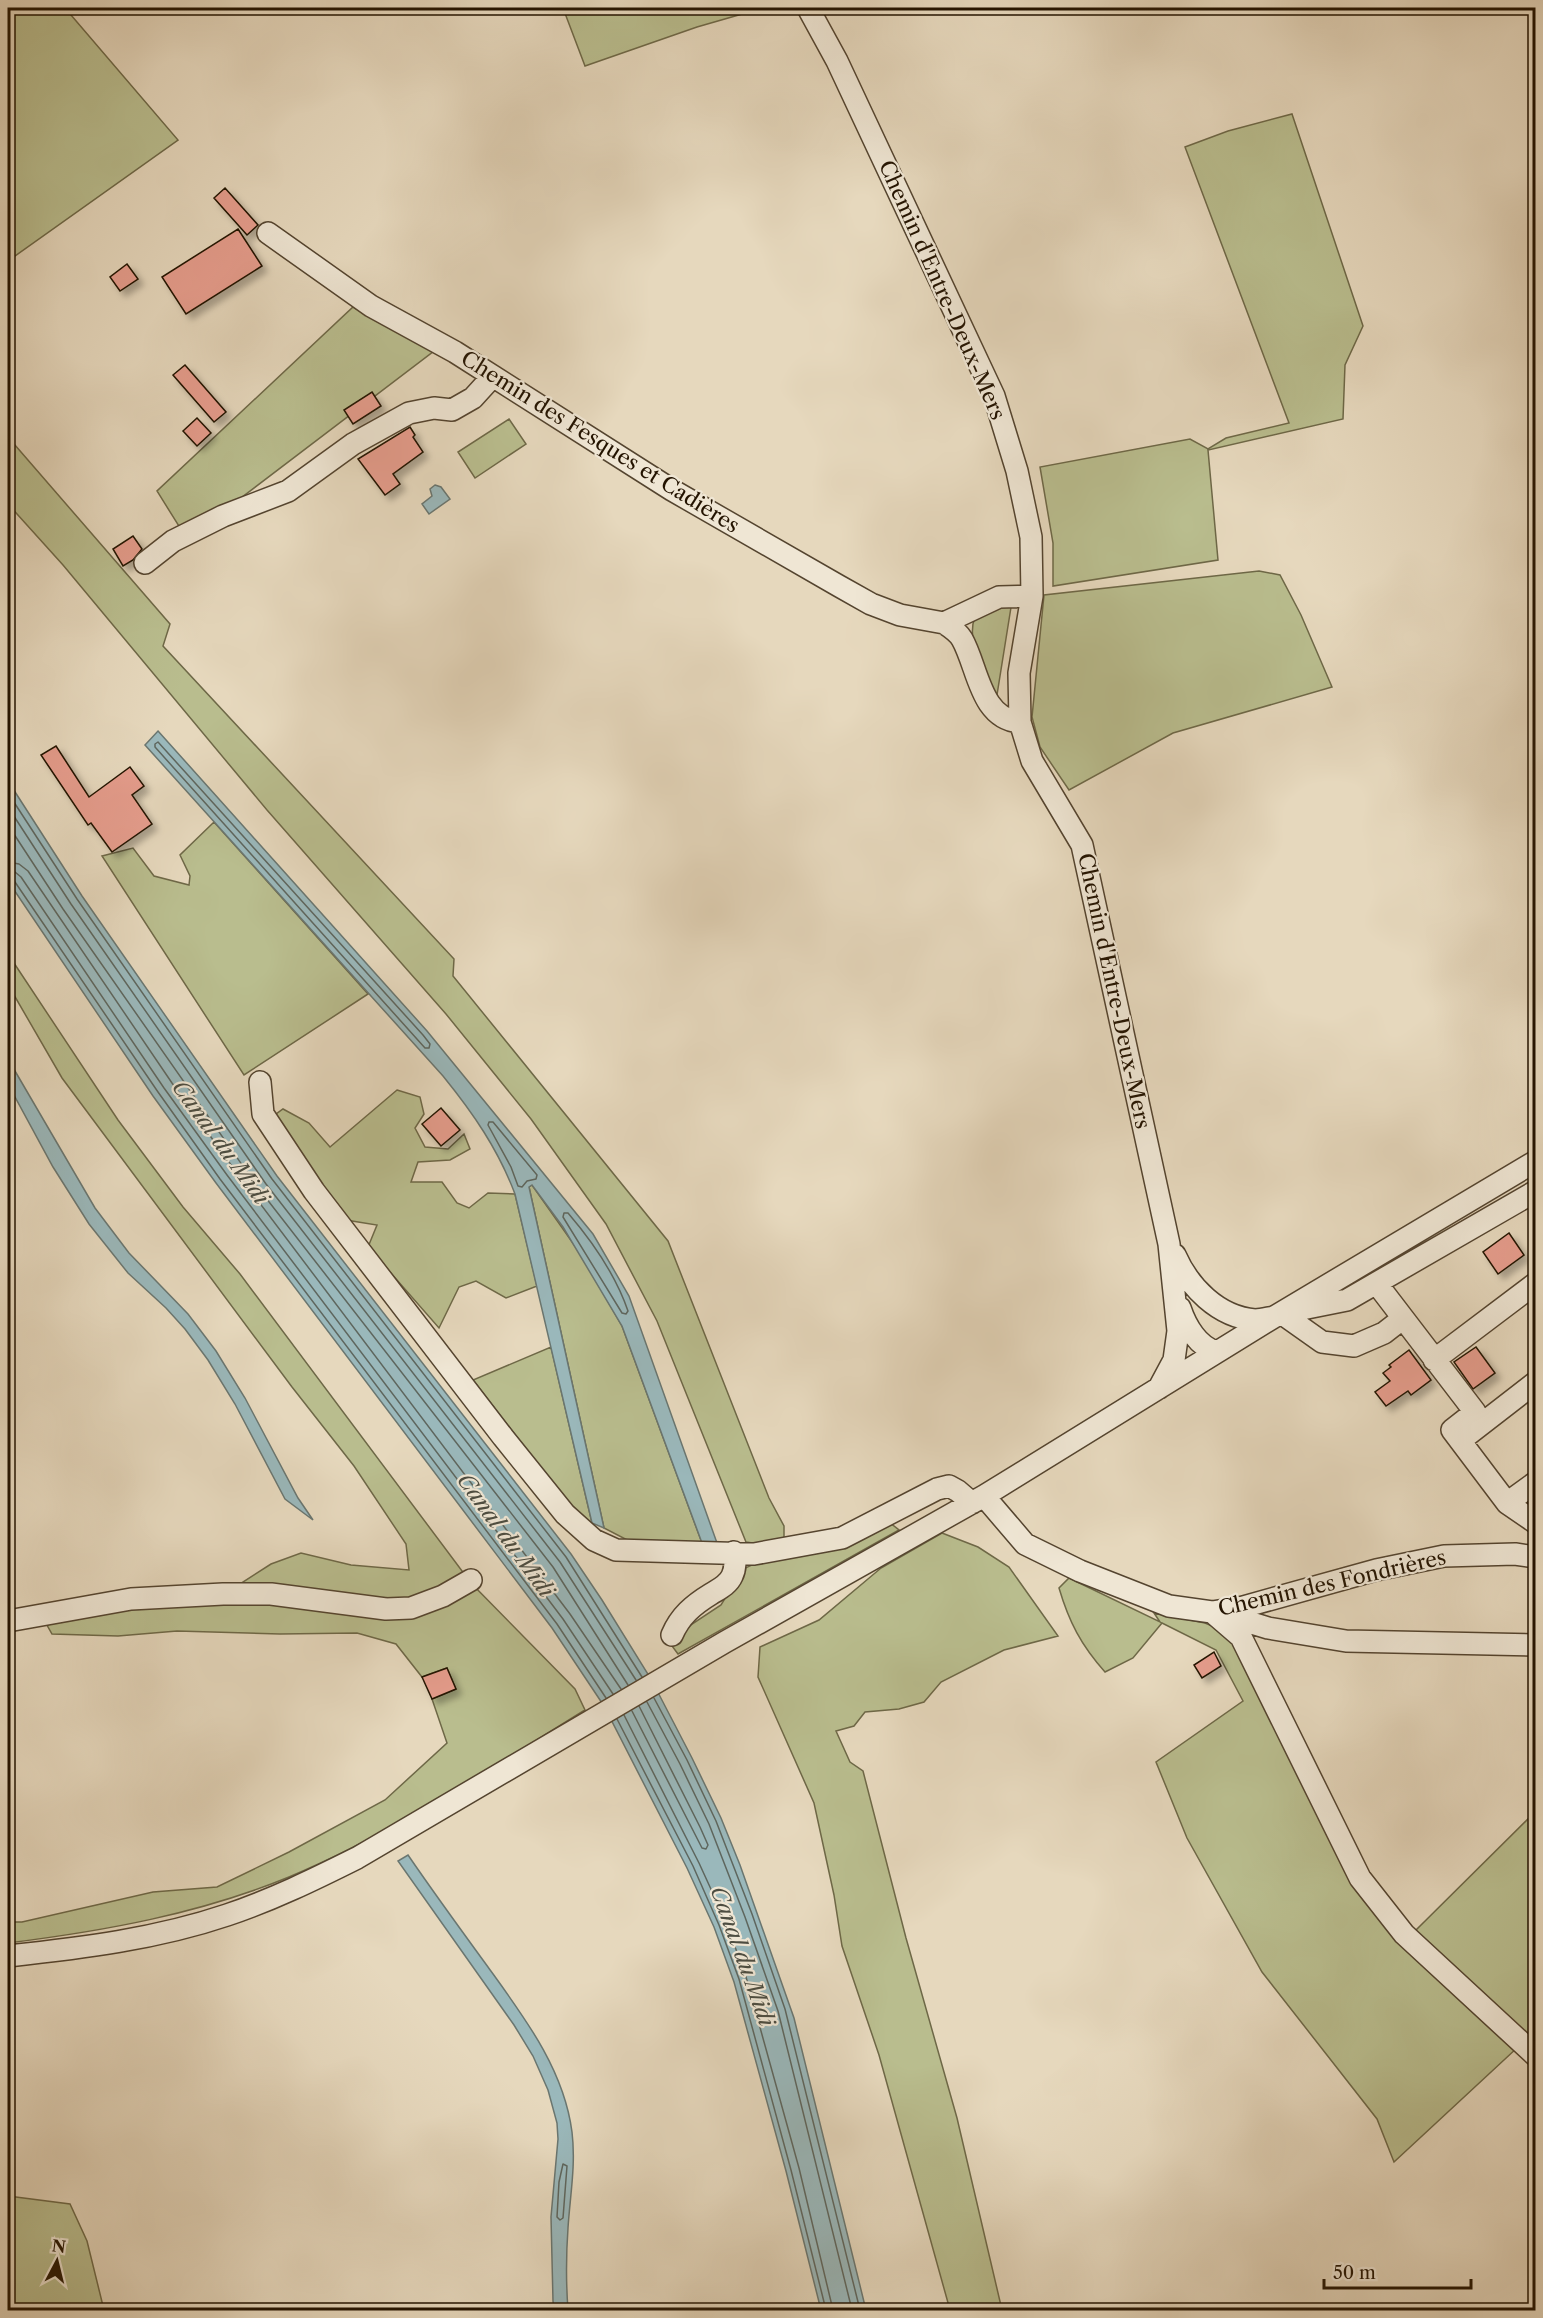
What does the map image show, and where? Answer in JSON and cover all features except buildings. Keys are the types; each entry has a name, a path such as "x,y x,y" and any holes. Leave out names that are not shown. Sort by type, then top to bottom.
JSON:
{"street":[{"name":"Chemin d'Entre-Deux-Mers","path":"808,8 837,61 993,396 1017,471 1031,537 1032,596 1019,673 1020,722 1032,761 1082,844 1169,1244 1178,1330 1174,1360 1159,1388"},
{"name":"Chemin des Fesques et Cadières","path":"268,233 371,306 454,352 672,490 871,604 900,615 944,623"},
{"path":"145,563 183,536 223,516 288,490 353,444 409,413 434,408 452,410 473,398 493,376"},
{"path":"1020,722 1008,721 992,711 961,637 944,623 999,597 1032,596"},
{"path":"260,1082 263,1114 314,1191 565,1514 594,1540 616,1550 734,1552 736,1568 731,1578 678,1620 672,1635"},
{"path":"8,1956 94,1946 184,1928 228,1915 294,1889 357,1858 667,1677 978,1500 1278,1315 1536,1161"},
{"path":"1278,1315 1347,1300 1536,1191"},
{"name":"Chemin d'Entre-Deux-Mers","path":"1169,1244 1183,1274 1207,1298 1222,1319 1226,1340 1220,1351 1210,1350 1201,1343 1185,1322 1175,1294"},
{"path":"1434,1360 1536,1283"},
{"path":"1377,1284 1402,1320 1475,1412 1452,1430 1507,1503 1536,1523"},
{"name":"Chemin d'Entre-Deux-Mers","path":"1207,1298 1233,1314 1256,1320 1278,1315"},
{"path":"1278,1315 1322,1342 1354,1346 1384,1333 1402,1320"},
{"path":"1461,1440 1536,1382"},
{"path":"1507,1503 1536,1482"},
{"name":"Chemin des Fondrières","path":"734,1552 754,1554 842,1538 937,1489 949,1486 978,1500 1025,1544 1080,1571 1169,1606 1212,1612 1243,1606 1376,1570 1444,1556 1515,1554 1536,1557"},
{"path":"8,1622 131,1599 223,1594 271,1594 386,1609 411,1608 443,1596 471,1580"},
{"path":"1212,1612 1268,1628 1346,1641 1536,1645"},
{"path":"1212,1612 1241,1637 1360,1878 1404,1934 1536,2056"}],"green space":[{"path":"8,8 65,8 178,140 8,261"},
{"path":"563,8 763,8 697,27 585,66"},
{"path":"1292,114 1363,326 1345,365 1343,419 1208,450 1218,560 1053,586 1053,543 1040,467 1190,439 1208,449 1226,438 1289,423 1185,147 1228,131"},
{"path":"353,307 434,351 187,539 157,491"},
{"path":"509,419 526,444 475,478 458,452"},
{"path":"8,437 170,624 163,646 454,959 453,976 668,1241 769,1498 784,1526 784,1539 771,1546 746,1542 657,1321 606,1224 531,1119 446,1014 267,810 63,565 8,504"},
{"path":"1259,571 1280,575 1301,615 1332,687 1173,733 1069,790 1040,747 1032,717 1044,595"},
{"path":"1012,601 996,701 978,659 973,627 975,617"},
{"path":"214,822 368,994 244,1075 102,856 133,848 154,876 189,885 190,876 180,855"},
{"path":"8,954 118,1120 183,1207 240,1274 471,1583 575,1689 585,1710 403,1821 289,1877 186,1911 115,1927 8,1943 8,1922 22,1922 153,1892 217,1887 289,1852 385,1800 447,1743 432,1699 456,1689 447,1668 422,1677 396,1644 357,1633 280,1634 177,1631 118,1636 52,1634 43,1618 223,1595 271,1564 301,1553 351,1565 409,1570 406,1544 354,1466 292,1387 62,1078 8,988"},
{"path":"397,1090 420,1097 424,1114 415,1128 425,1147 448,1149 464,1134 470,1149 450,1160 418,1162 411,1182 442,1182 457,1203 469,1208 488,1193 515,1194 537,1286 506,1298 476,1281 459,1287 439,1328 368,1247 377,1225 346,1220 272,1117 283,1109 309,1123 330,1147"},
{"path":"532,1185 582,1256 622,1326 702,1543 631,1542 604,1528 529,1187"},
{"path":"551,1347 592,1523 572,1509 473,1380"},
{"path":"889,1522 899,1530 678,1654 672,1646 683,1630 721,1605 743,1569 765,1559"},
{"path":"942,1533 978,1547 1009,1567 1058,1636 1004,1650 941,1682 924,1702 899,1709 865,1712 854,1726 836,1731 850,1762 863,1771 906,1938 957,2118 1002,2310 950,2310 879,2055 842,1946 834,1895 814,1803 758,1677 760,1647 819,1620 881,1568"},
{"path":"1069,1578 1160,1622 1154,1613 1205,1623 1229,1633 1331,1838 1518,2047 1394,2162 1377,2119 1262,1972 1187,1838 1156,1762 1243,1701 1216,1650 1162,1623 1133,1658 1105,1672 1083,1643 1067,1612 1059,1588"},
{"path":"1535,1812 1535,2046 1412,1934"},
{"path":"8,2196 70,2204 87,2241 104,2310 8,2310"}],"water":[{"path":"435,485 441,487 450,499 429,514 422,504 432,496 430,489"},
{"path":"158,731 427,1031 593,1234 629,1296 717,1543 702,1543 622,1326 563,1227 532,1185 529,1187 604,1528 592,1523 515,1194 493,1147 465,1104 443,1076 145,745"},
{"name":"Canal du Midi","path":"8,781 82,896 277,1176 571,1554 651,1679 721,1818 794,2018 866,2310 821,2310 786,2171 734,1982 714,1927 687,1868 604,1706 552,1628 153,1096 8,881"},
{"path":"8,1059 95,1208 129,1253 188,1314 216,1351 245,1398 298,1498 313,1520 285,1499 235,1404 208,1360 185,1329 128,1273 89,1224 53,1167 8,1084"},
{"path":"408,1855 528,2025 561,2087 568,2109 573,2144 567,2249 568,2310 554,2310 553,2301 551,2217 558,2139 557,2123 548,2090 533,2056 514,2025 398,1861"}]}
